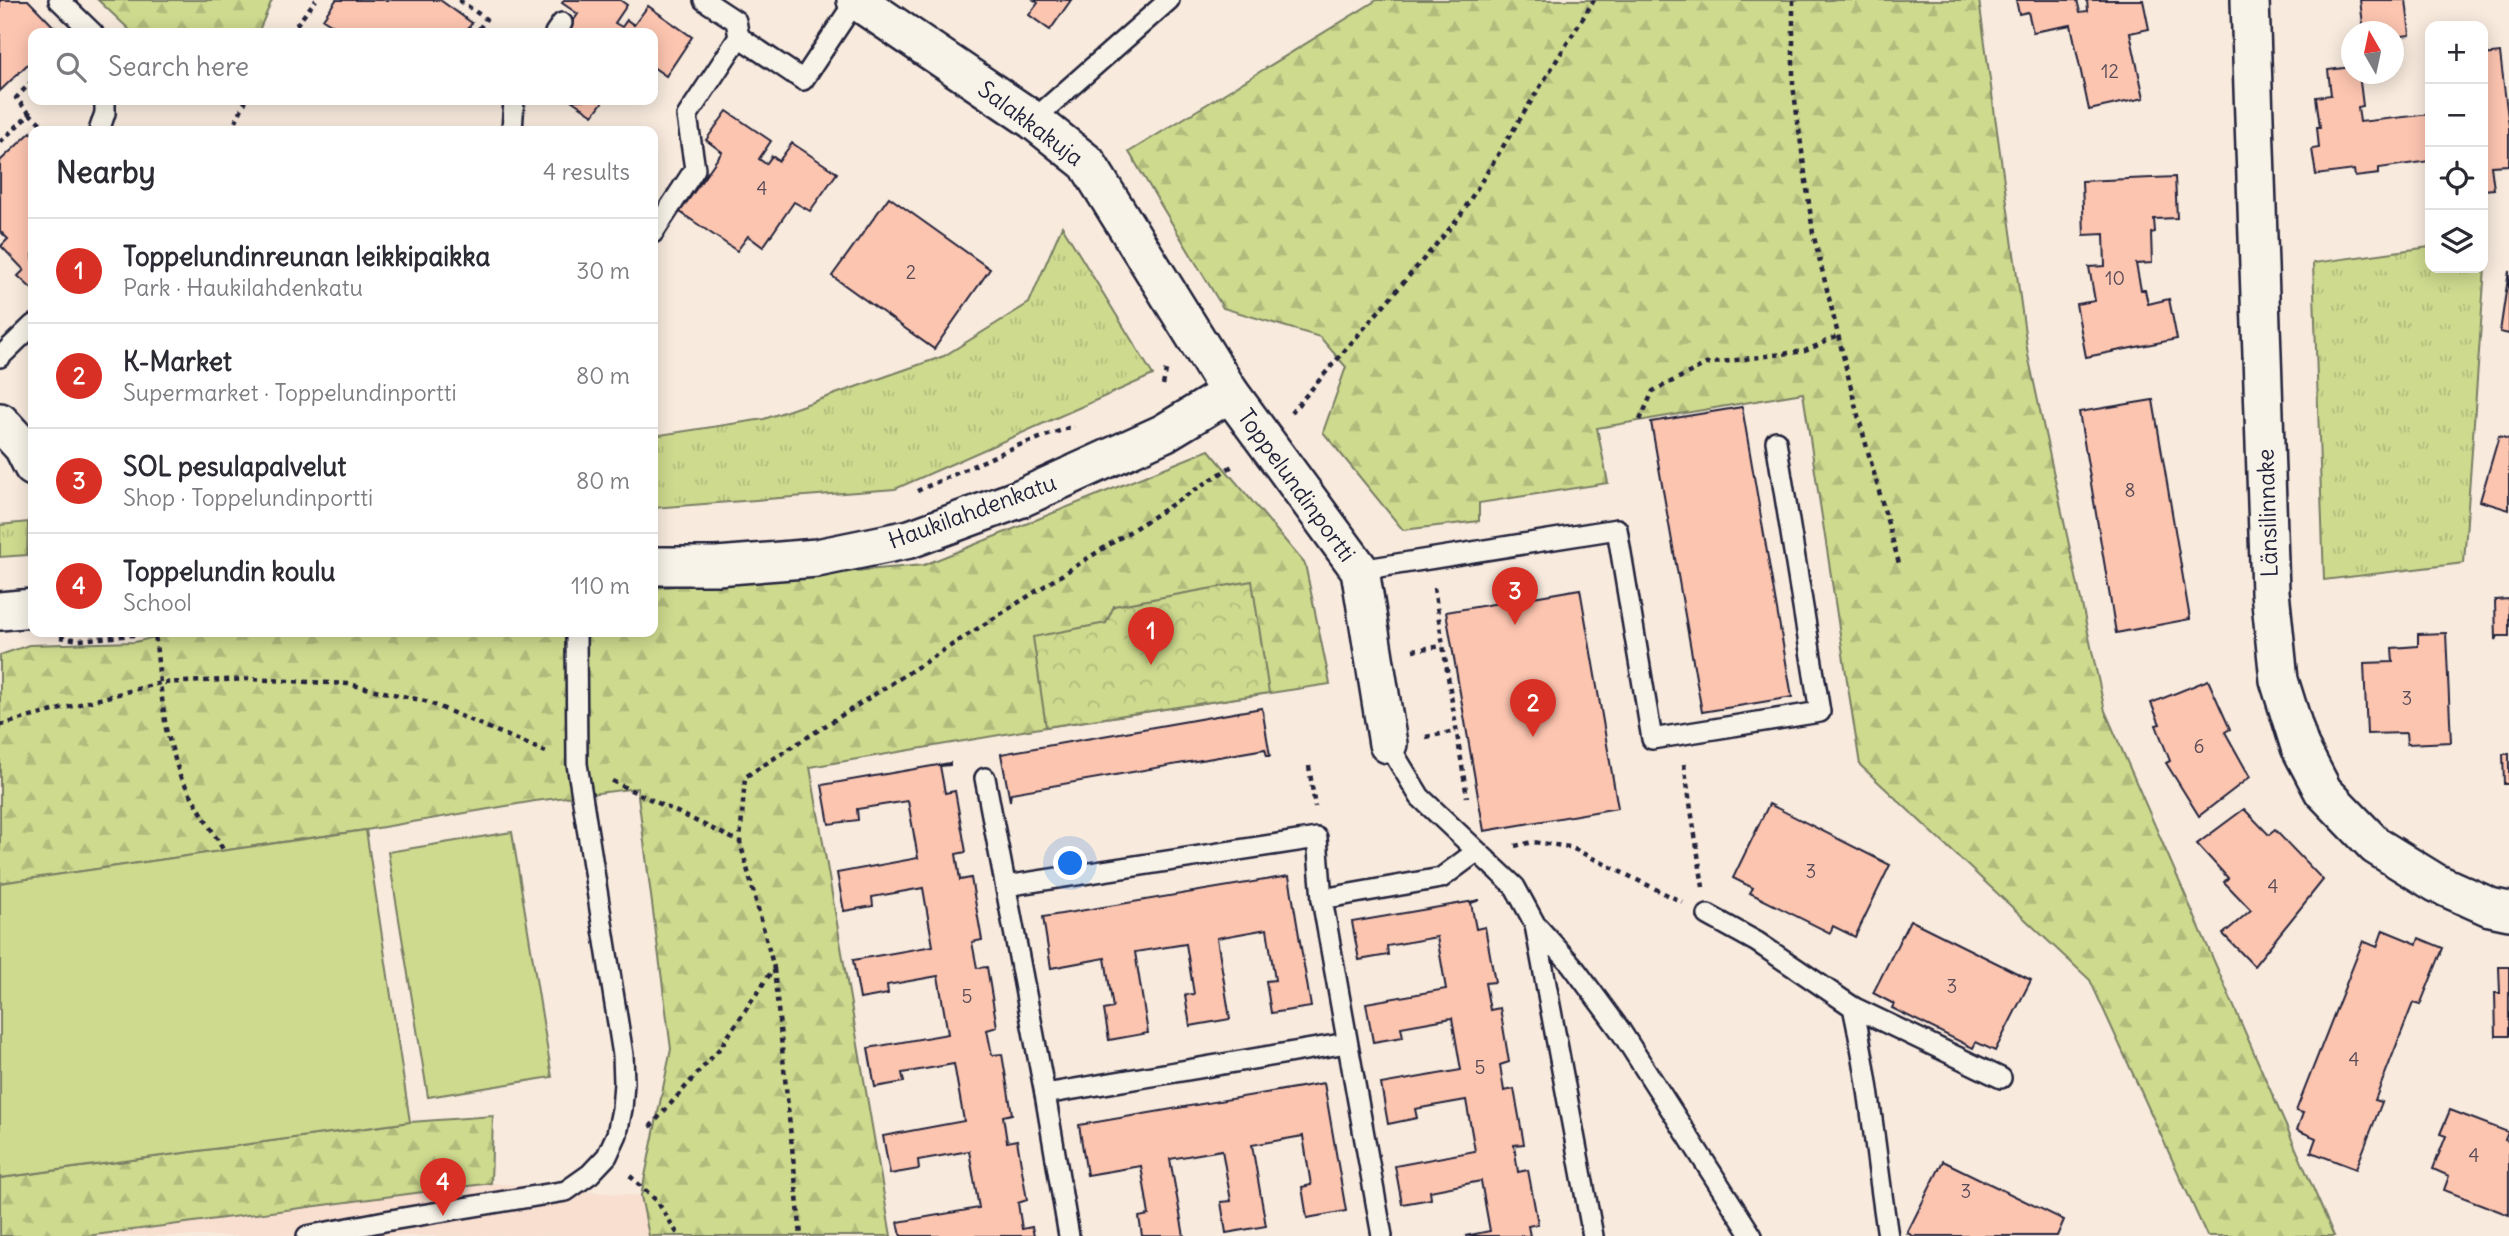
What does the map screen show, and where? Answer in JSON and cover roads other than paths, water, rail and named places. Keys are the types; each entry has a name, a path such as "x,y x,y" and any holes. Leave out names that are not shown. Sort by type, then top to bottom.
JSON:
{"street":[{"name":"Salakkakuja","path":"856,0 1032,120 1087,163 1230,393"},
{"name":"Länsilinnake","path":"2250,0 2270,592 2279,680 2300,747 2323,791 2376,846 2436,883 2490,907 2509,911"},
{"name":"Haukilahdenkatu","path":"658,566 717,566 817,558 910,539 1019,499 1152,439 1230,393"},
{"name":"Toppelundinportti","path":"1230,393 1360,570 1388,744"},
{"path":"0,422 23,447 28,457"},
{"path":"0,611 28,618"}],"lane":[{"path":"59,0 88,28"},
{"path":"658,225 695,169 687,116 739,37 736,21 704,0"},
{"path":"739,37 803,80 856,0"},
{"path":"1032,120 1169,0"},
{"path":"101,126 105,105"},
{"path":"512,126 514,105"},
{"path":"0,358 28,331"},
{"path":"1360,570 1617,529 1652,739 1820,712 1776,440"},
{"path":"307,1236 566,1191 590,1174 607,1156 617,1133 622,1109 623,1055 577,764 576,637"},
{"path":"1388,744 1420,797 1515,887 1535,924 1572,965 1620,1030 1752,1236"},
{"path":"985,778 1069,1236"},
{"path":"1006,886 1317,838 1322,899 1382,1236"},
{"path":"1322,899 1441,878 1476,852"},
{"path":"1708,915 1757,942 1853,1007 2001,1078"},
{"path":"1535,924 1593,1236"},
{"path":"1853,1007 1865,1060 1875,1153 1888,1236"},
{"path":"1045,1094 1347,1044"}],"place":[{"name":"SOL pesulapalvelut","path":"1515,625"},
{"name":"Toppelundinreunan leikkipaikka","path":"1151,665"},
{"name":"K-Market","path":"1533,737"},
{"name":"Toppelundin koulu","path":"443,1216"}]}
